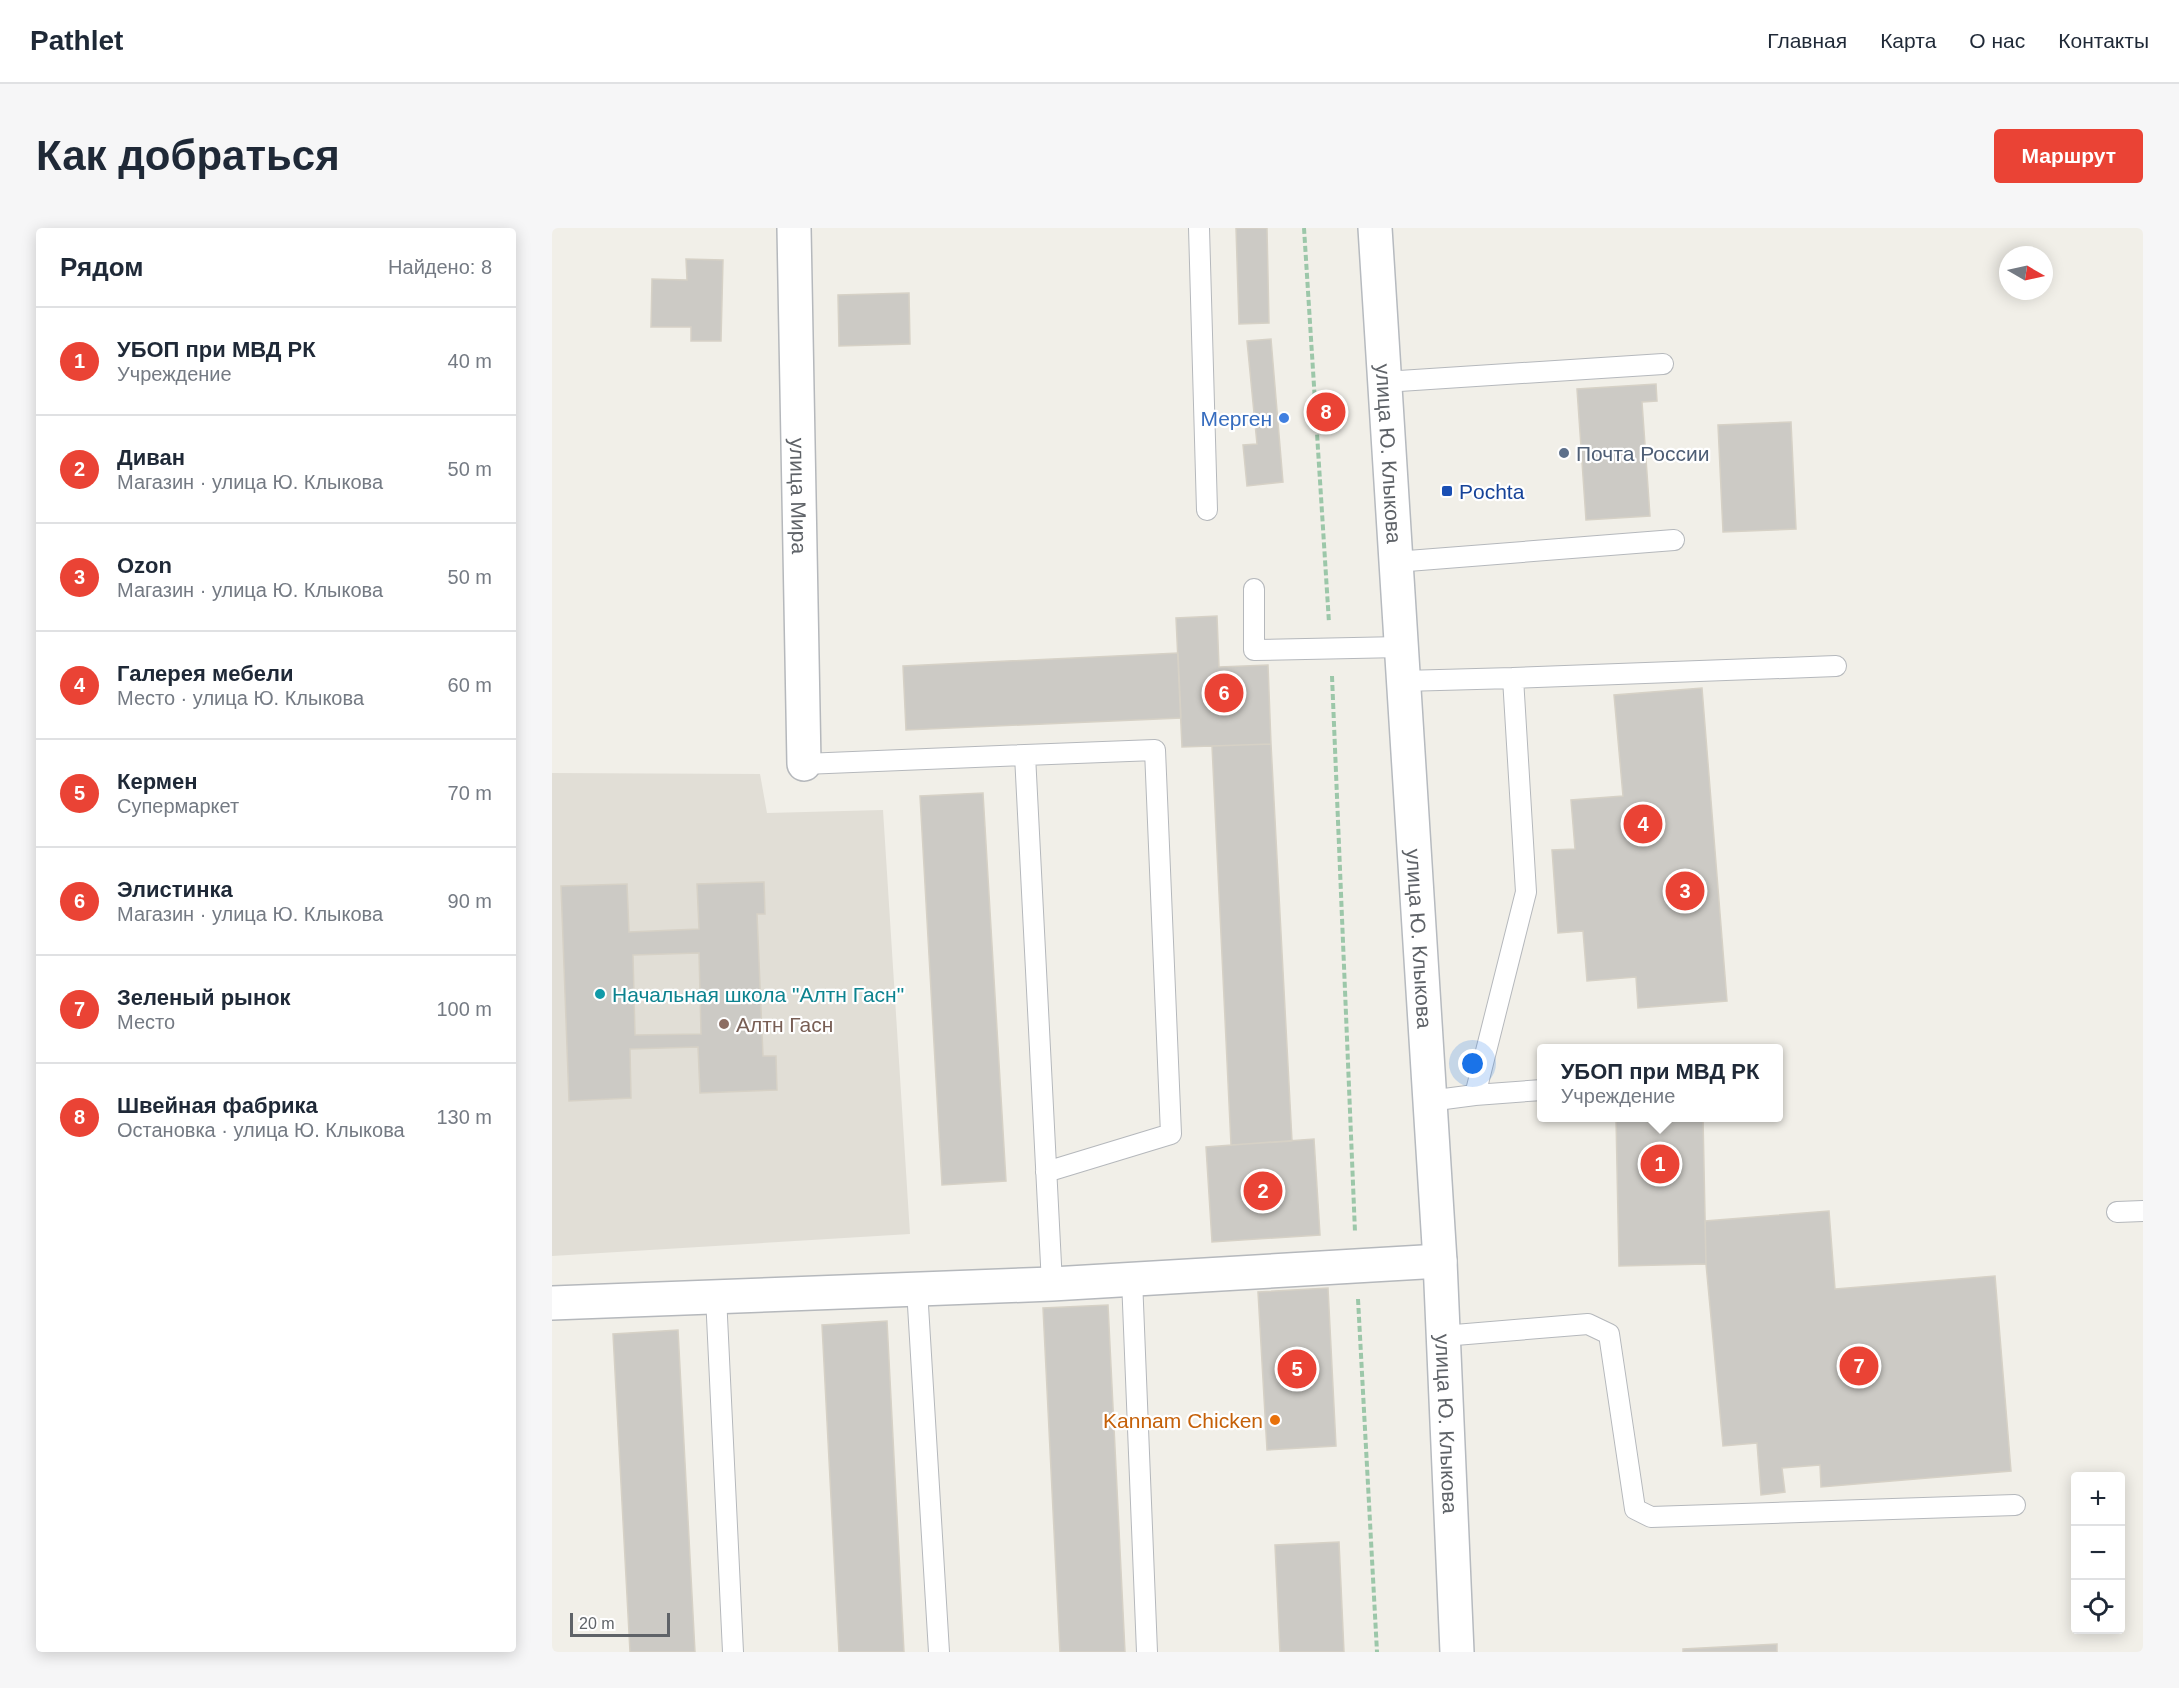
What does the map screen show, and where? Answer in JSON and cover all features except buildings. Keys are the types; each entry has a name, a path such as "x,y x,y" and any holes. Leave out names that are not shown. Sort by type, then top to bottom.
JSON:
{"main road":[{"name":"улица Мира","path":"794,228 804,764"},
{"name":"улица Ю. Клыкова","path":"1374,228 1440,1261 1457,1652"},
{"path":"552,1303 1052,1284 1440,1261"}],"lane":[{"path":"1199,228 1207,510"},
{"path":"1384,382 1663,363"},
{"path":"1395,562 1674,540"},
{"path":"1254,589 1254,650 1401,647"},
{"path":"1403,681 1836,666"},
{"path":"1475,1095 1526,892 1513,678"},
{"path":"804,764 1155,750 1171,1134 1046,1172"},
{"path":"1025,755 1052,1284"},
{"path":"1429,1101 1537,1090"},
{"path":"2117,1212 2143,1211"},
{"path":"1132,1279 1147,1652"},
{"path":"917,1289 939,1652"},
{"path":"716,1296 733,1652"},
{"path":"1443,1336 1588,1324 1609,1334 1635,1509 1651,1517 2015,1505"}],"path":[{"path":"1304,228 1330,648 1356,1266 1377,1652"}],"shaded area":[{"name":"Алтн Гасн","path":"552,773 760,774 767,813 883,810 910,1234 552,1256"}],"place":[{"name":"Швейная фабрика","path":"1326,412"},
{"name":"Мерген","path":"1284,418"},
{"name":"Почта России","path":"1564,453"},
{"name":"Pochta","path":"1447,491"},
{"name":"Элистинка","path":"1224,693"},
{"name":"Галерея мебели","path":"1643,824"},
{"name":"Ozon","path":"1685,891"},
{"name":"Начальная школа \"Алтн Гасн\"","path":"600,994"},
{"name":"Алтн Гасн","path":"724,1024"},
{"name":"УБОП при МВД РК","path":"1660,1164"},
{"name":"Диван","path":"1263,1191"},
{"name":"Зеленый рынок","path":"1859,1366"},
{"name":"Кермен","path":"1297,1369"},
{"name":"Kannam Chicken","path":"1275,1420"}]}
